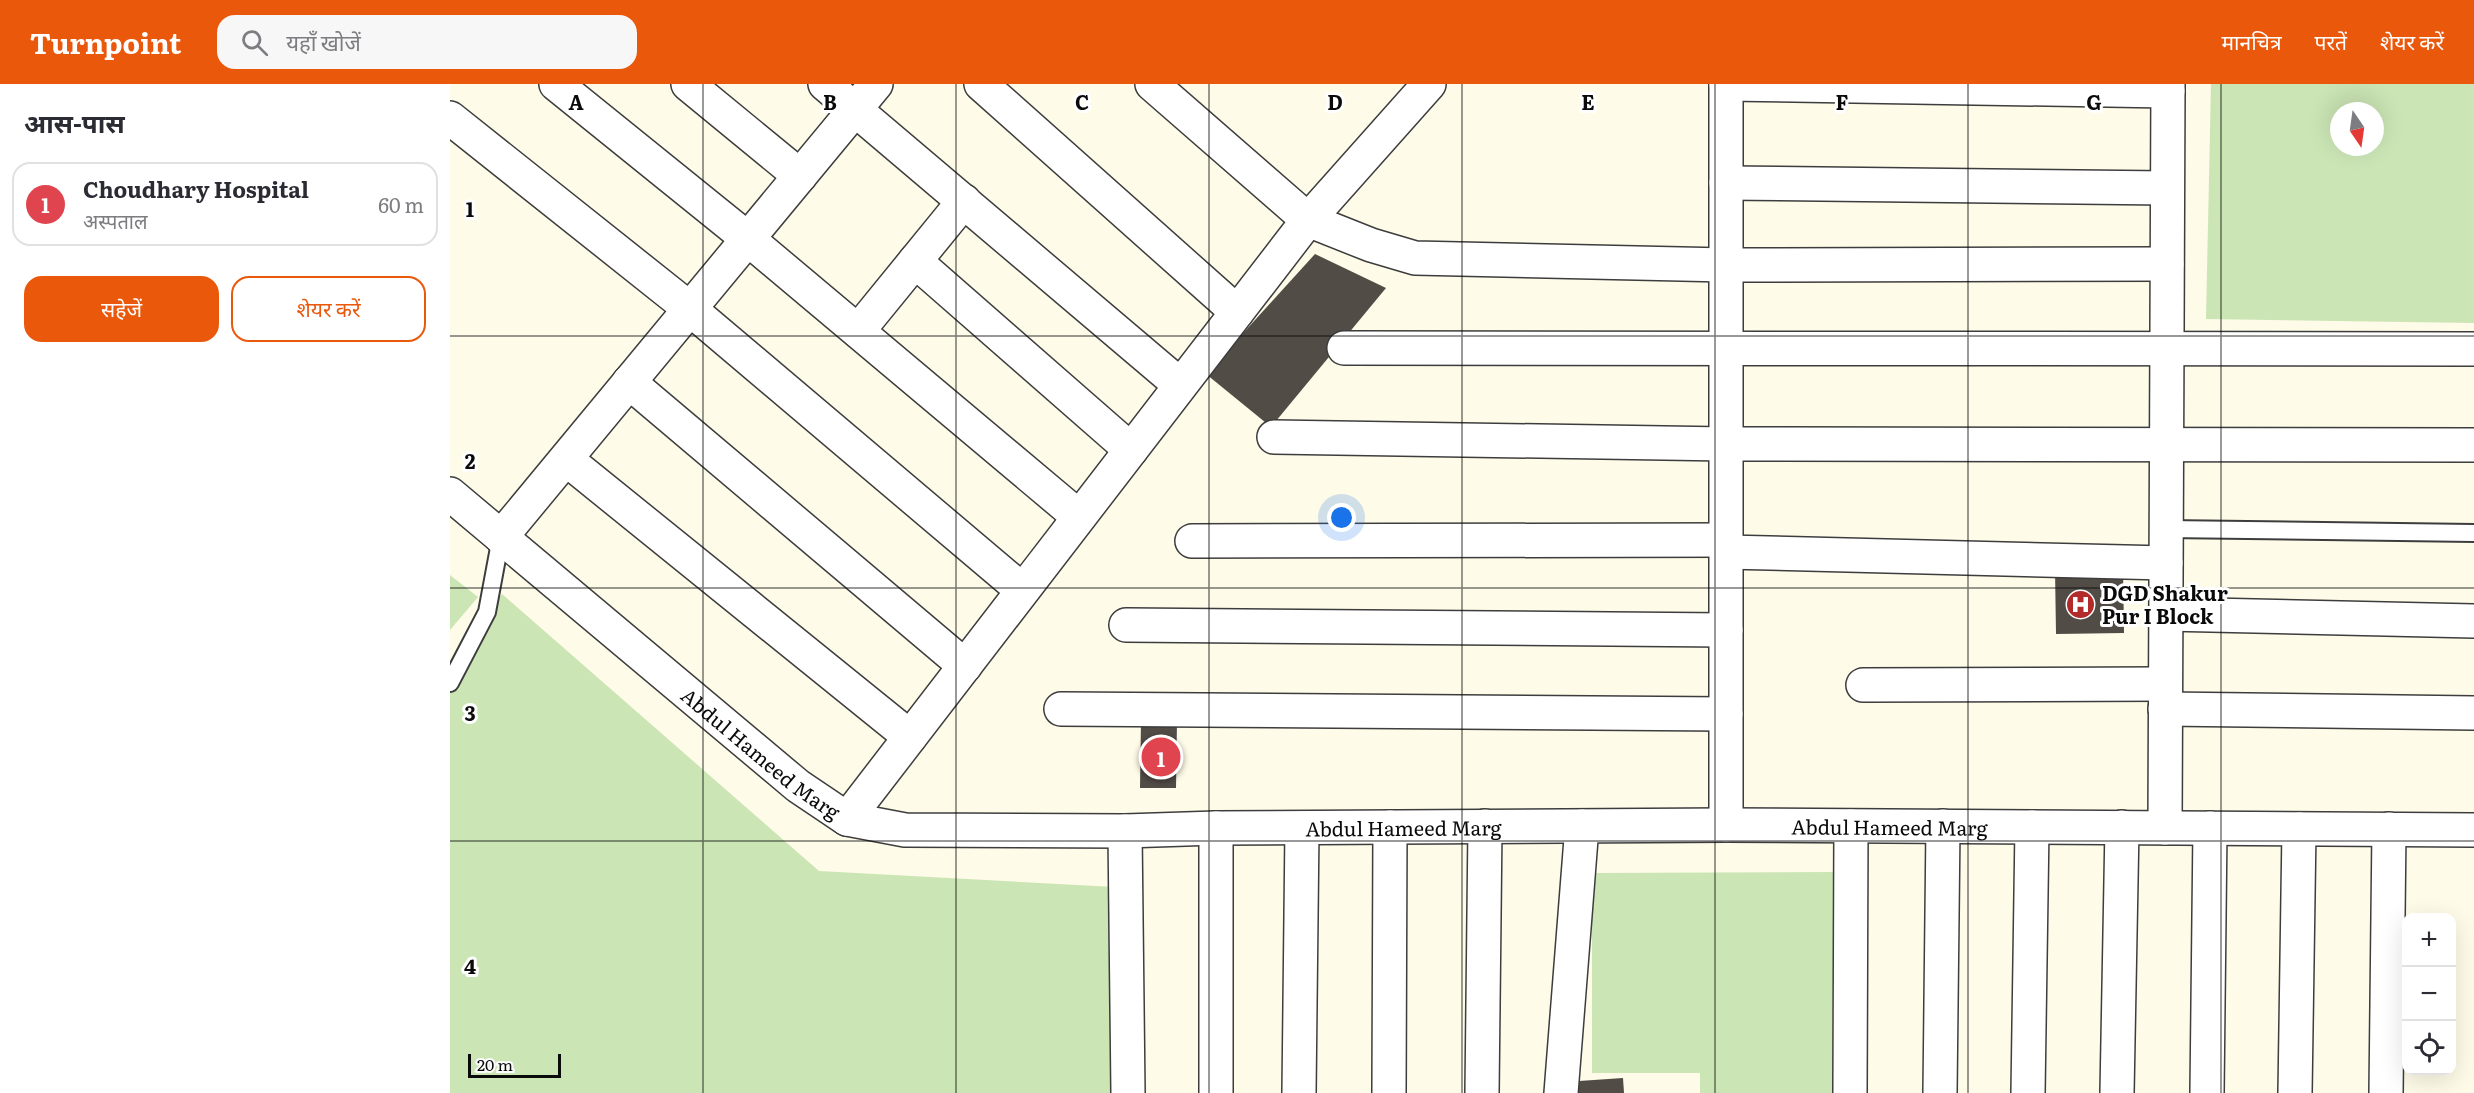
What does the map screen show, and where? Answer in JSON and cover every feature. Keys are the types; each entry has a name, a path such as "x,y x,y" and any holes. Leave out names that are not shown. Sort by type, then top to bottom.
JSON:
{"street":[{"path":"556,84 748,239 1079,517"},
{"path":"688,84 800,176"},
{"path":"825,84 1180,386"},
{"path":"501,537 876,84"},
{"path":"981,84 1237,312"},
{"path":"1152,84 1308,220 1371,245 1415,258 1726,265 2167,264"},
{"path":"1726,825 1726,84 2168,88 2165,828"},
{"path":"847,819 1308,220 1413,89"},
{"path":"450,118 690,309 1022,590"},
{"path":"1726,183 2167,188"},
{"path":"858,331 964,201"},
{"path":"915,261 1131,450"},
{"path":"1344,348 2474,349"},
{"path":"629,382 965,666"},
{"path":"1274,437 1726,444 2474,445"},
{"path":"566,459 910,737"},
{"name":"Abdul Hameed Marg","path":"450,494 798,786 847,819 905,830 1125,831 1215,828 1726,825 2474,830"},
{"path":"1192,541 1726,546 2166,563"},
{"path":"2166,614 2474,621"},
{"path":"1126,625 1726,630"},
{"path":"1863,685 2165,696 2474,713"},
{"path":"1061,709 1726,714"},
{"path":"1850,1093 1851,825"},
{"path":"1482,1093 1485,826"},
{"path":"1561,1093 1582,826"},
{"path":"1941,1093 1943,826"},
{"path":"1389,1093 1390,827"},
{"path":"2028,1093 2032,827"},
{"path":"2117,1093 2122,827"},
{"path":"1215,828 1216,1093"},
{"path":"1299,1093 1302,828"},
{"path":"2207,1093 2210,828"},
{"path":"2295,1093 2299,829"},
{"path":"2386,1093 2389,829"},
{"path":"1125,831 1128,1093"}],"lane":[{"path":"2166,529 2474,533"},
{"path":"450,683 487,612 501,537"}],"green space":[{"path":"2211,84 2474,84 2474,323 2206,319"},
{"path":"450,575 478,597 450,630"},
{"path":"502,594 819,871 1114,887 1113,1093 450,1093 450,663"},
{"path":"1837,872 1838,1093 1700,1093 1700,1073 1592,1073 1592,873"}],"building":[{"path":"1315,254 1386,288 1271,427 1206,374"},
{"path":"2055,569 2123,569 2124,633 2056,634"},
{"path":"1141,720 1177,721 1176,788 1140,788"},
{"path":"1623,1078 1624,1093 1579,1093 1579,1081"}],"place":[{"name":"DGD Shakur Pur I Block","path":"2081,604"},
{"name":"Choudhary Hospital","path":"1161,757"}]}
